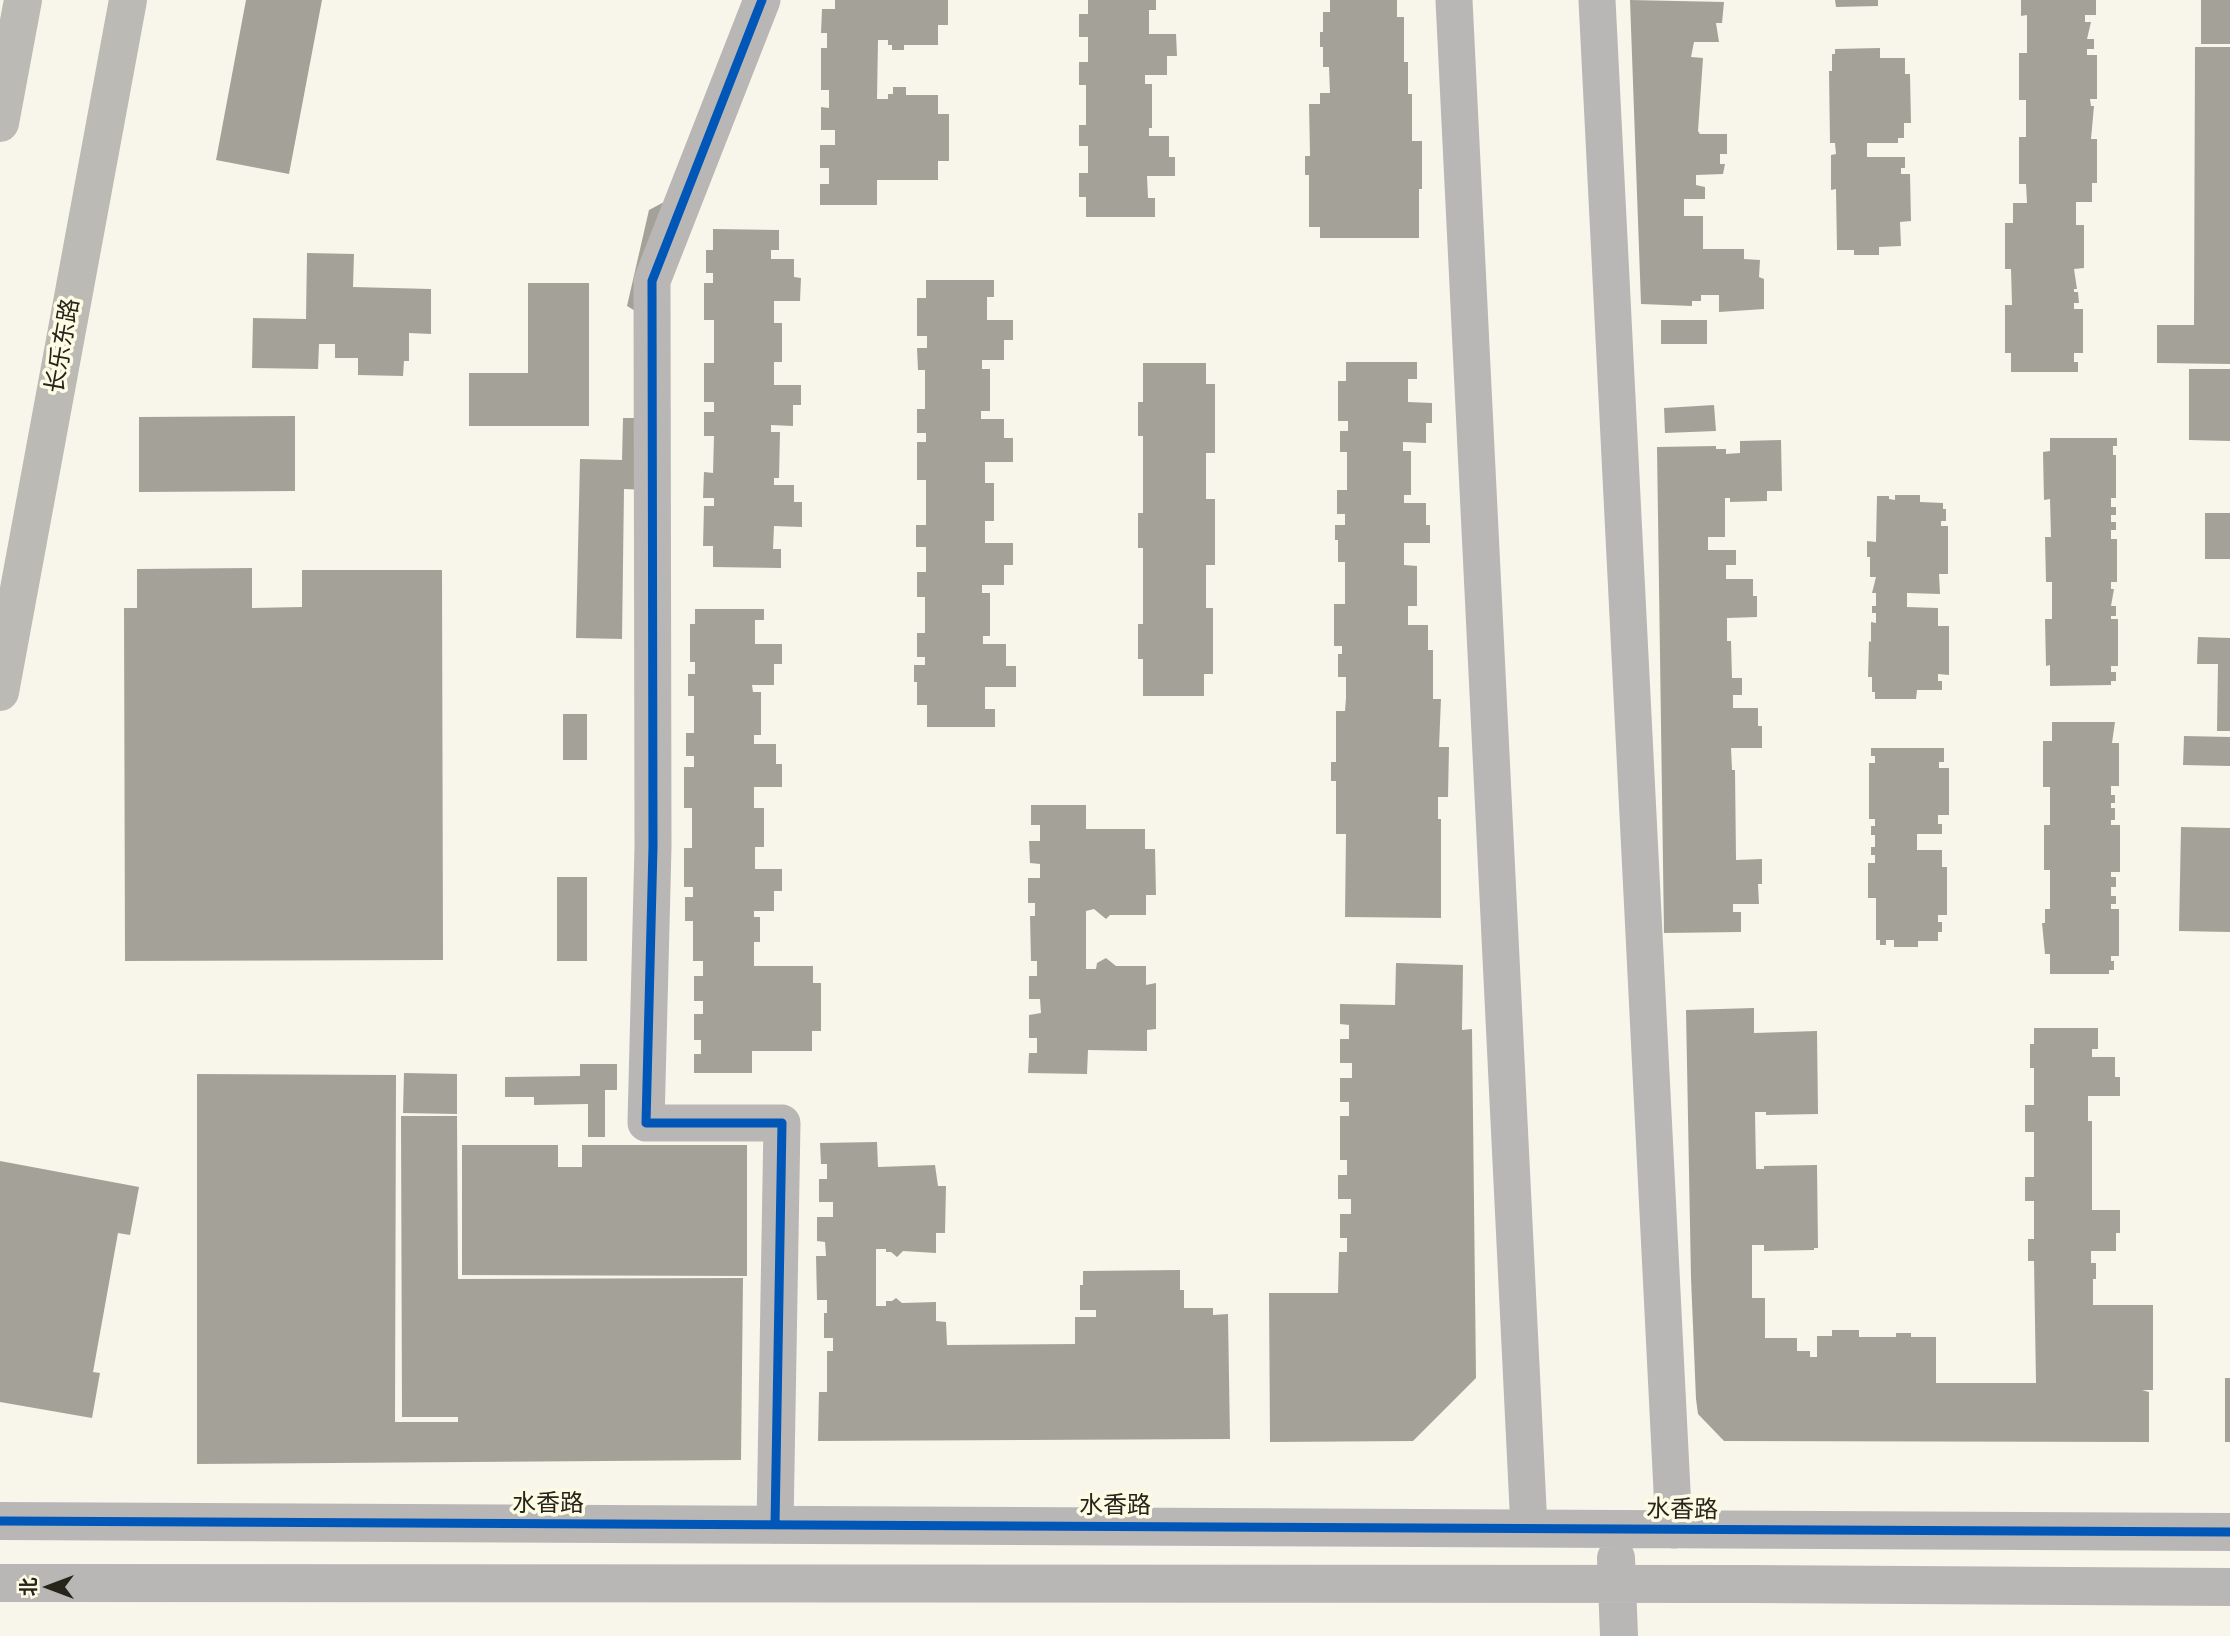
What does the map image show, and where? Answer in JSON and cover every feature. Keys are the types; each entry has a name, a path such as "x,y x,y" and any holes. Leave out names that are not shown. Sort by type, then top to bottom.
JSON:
{"main road":[{"path":"0,123 23,0"},
{"name":"长乐东路","path":"0,692 128,0"}],"street":[{"path":"762,0 652,281 653,847 646,1123 782,1123 775,1525"},
{"path":"1454,0 1529,1528"},
{"path":"1597,0 1674,1530"},
{"name":"水香路","path":"0,1521 2230,1532"},
{"path":"1615,1529 1619,1636"},
{"path":"0,1583 2230,1587"}],"building":[{"path":"246,0 322,0 289,174 216,160"},
{"path":"835,0 948,0 948,25 938,25 938,45 904,45 904,50 892,50 888,40 878,40 877,99 888,99 888,94 893,94 893,87 906,87 906,95 938,95 938,114 949,114 949,161 938,161 938,180 877,180 877,205 820,205 820,184 829,184 829,168 820,168 820,145 835,145 835,130 821,130 821,107 829,108 829,90 821,90 821,48 827,48 827,33 821,33 822,9 835,9"},
{"path":"1088,0 1156,0 1156,10 1149,10 1149,34 1176,34 1177,56 1167,56 1167,75 1145,75 1145,84 1152,84 1152,128 1149,128 1149,136 1169,136 1169,157 1175,157 1175,176 1147,176 1148,198 1155,198 1155,217 1086,217 1086,197 1079,197 1079,173 1088,173 1088,146 1079,146 1079,125 1086,125 1086,85 1079,85 1079,62 1088,62 1088,37 1079,37 1079,14 1088,14"},
{"path":"1330,0 1397,0 1397,17 1404,17 1404,62 1408,62 1408,94 1412,94 1412,141 1422,141 1419,238 1320,238 1320,227 1309,227 1309,175 1305,175 1305,156 1310,156 1309,104 1320,104 1320,93 1330,93 1329,67 1323,67 1320,32 1323,32 1323,12 1330,12"},
{"path":"1630,0 1724,2 1722,23 1716,23 1719,42 1694,42 1691,57 1703,58 1698,131 1700,134 1727,134 1727,154 1720,154 1720,164 1725,164 1723,174 1696,175 1696,185 1705,187 1705,199 1684,199 1684,216 1703,216 1703,249 1744,249 1744,259 1760,260 1759,277 1764,279 1764,309 1719,312 1719,295 1701,295 1701,301 1692,301 1692,306 1641,304"},
{"path":"1835,0 1878,0 1878,6 1836,7"},
{"path":"2021,0 2096,0 2096,15 2085,15 2085,22 2091,22 2087,39 2094,39 2094,49 2087,49 2087,55 2097,55 2097,99 2090,99 2091,106 2094,106 2091,139 2097,139 2097,183 2092,183 2092,202 2076,202 2076,225 2084,225 2084,268 2074,269 2077,289 2074,289 2074,292 2078,292 2079,303 2074,303 2074,309 2083,309 2083,353 2074,353 2078,372 2011,372 2011,353 2005,353 2005,305 2012,305 2011,269 2005,269 2005,223 2013,223 2013,203 2027,203 2026,184 2019,184 2019,137 2026,137 2026,100 2019,100 2019,53 2027,53 2027,15 2021,16"},
{"path":"2201,0 2230,0 2230,44 2201,44"},
{"path":"2195,47 2230,47 2230,364 2157,363 2157,325 2194,325"},
{"path":"1880,48 1880,58 1905,58 1905,74 1910,74 1911,123 1904,123 1904,138 1898,138 1898,143 1867,143 1867,157 1905,157 1905,168 1901,168 1901,174 1910,174 1911,221 1900,222 1901,246 1879,247 1879,255 1854,255 1854,250 1837,250 1836,189 1831,190 1831,155 1836,154 1835,143 1830,143 1829,71 1832,71 1832,54 1835,54 1835,49"},
{"path":"685,191 642,315 627,306 649,210"},
{"path":"713,229 779,230 779,250 771,250 771,259 794,259 794,277 801,278 800,301 774,301 774,323 782,323 782,362 774,362 774,385 801,385 801,405 793,405 793,426 771,425 771,432 780,432 779,478 774,478 774,485 794,485 794,502 802,502 802,527 774,526 773,549 781,549 781,568 713,567 713,546 703,546 704,506 714,506 714,498 703,498 704,472 713,473 714,436 704,436 704,412 714,412 714,402 704,402 704,363 714,363 714,320 704,320 704,283 713,283 713,273 706,273 706,250 713,250"},
{"path":"307,253 354,254 353,287 431,289 431,334 409,333 409,361 404,361 403,376 358,375 358,358 335,358 335,344 319,344 318,369 252,368 253,318 306,319"},
{"path":"926,280 994,280 994,297 987,297 987,320 1013,320 1013,340 1004,340 1004,360 982,360 982,369 990,369 990,411 981,411 981,419 1004,419 1004,438 1013,438 1013,462 985,462 985,483 994,483 994,521 985,521 985,543 1013,543 1013,565 1004,565 1004,585 982,585 982,593 990,593 990,636 983,636 983,644 1006,644 1006,666 1016,666 1016,687 985,687 985,709 995,709 995,727 927,727 927,705 917,705 914,665 925,665 925,657 917,657 917,633 925,633 925,597 917,597 917,572 926,572 926,547 916,547 916,525 926,525 926,480 917,480 917,442 926,442 926,433 917,433 917,409 925,409 925,370 918,370 917,348 927,348 927,336 917,336 917,298 926,298"},
{"path":"528,283 589,283 589,426 469,426 469,373 528,373"},
{"path":"1661,320 1707,320 1707,344 1661,344"},
{"path":"1346,362 1417,362 1417,379 1408,379 1408,402 1432,403 1432,423 1426,423 1426,443 1403,442 1403,451 1411,451 1411,495 1404,495 1404,503 1426,503 1426,525 1430,525 1430,543 1404,543 1404,565 1417,566 1417,606 1408,606 1408,625 1428,625 1428,650 1433,650 1433,699 1441,699 1439,747 1449,747 1448,797 1438,797 1438,819 1441,819 1441,918 1345,917 1346,834 1336,834 1336,781 1331,781 1331,762 1336,762 1336,711 1345,711 1346,698 1346,677 1338,677 1338,654 1342,654 1342,646 1334,646 1334,604 1345,604 1345,562 1338,562 1335,525 1345,525 1345,514 1337,514 1337,490 1347,490 1347,452 1340,452 1340,431 1348,431 1348,421 1338,421 1338,381 1346,381"},
{"path":"1143,363 1206,363 1206,384 1215,384 1215,453 1206,453 1206,499 1215,499 1215,565 1206,565 1206,608 1213,608 1213,674 1204,674 1204,696 1143,696 1143,659 1138,659 1138,624 1143,624 1143,548 1138,548 1138,513 1143,513 1143,436 1138,436 1138,402 1143,402"},
{"path":"2189,369 2230,369 2230,441 2189,440"},
{"path":"1714,405 1716,431 1665,433 1664,408"},
{"path":"295,416 295,491 139,492 139,417"},
{"path":"623,418 648,418 647,490 624,489 622,639 576,638 580,459 622,460"},
{"path":"2050,438 2117,438 2117,446 2113,446 2113,455 2116,455 2116,498 2111,498 2111,507 2116,507 2116,515 2111,515 2111,522 2116,522 2116,530 2111,530 2111,539 2117,539 2117,582 2111,582 2111,589 2114,589 2111,606 2116,606 2116,616 2111,616 2111,619 2118,619 2118,666 2111,666 2111,672 2116,672 2116,681 2111,681 2111,685 2050,686 2050,665 2046,666 2045,619 2052,619 2052,582 2046,582 2045,537 2051,537 2050,499 2044,500 2043,452 2050,451"},
{"path":"1781,440 1782,491 1767,491 1767,501 1730,502 1730,498 1725,498 1725,537 1708,537 1708,550 1736,550 1736,565 1726,565 1726,579 1753,579 1753,596 1757,596 1757,617 1727,618 1727,641 1731,641 1732,678 1742,678 1742,695 1733,695 1733,708 1758,708 1758,726 1762,726 1762,748 1731,748 1732,770 1735,770 1736,860 1762,859 1762,884 1758,884 1759,904 1733,904 1733,912 1741,912 1741,932 1664,933 1657,447 1716,446 1716,449 1726,449 1726,454 1740,453 1740,441"},
{"path":"1895,495 1920,495 1920,502 1943,503 1946,521 1941,521 1941,526 1948,526 1948,574 1939,574 1940,594 1907,593 1907,607 1938,608 1938,626 1949,626 1949,675 1938,674 1938,681 1942,681 1942,690 1917,690 1916,699 1875,699 1872,677 1868,677 1871,622 1876,623 1876,613 1872,613 1872,606 1876,606 1876,593 1872,593 1876,577 1870,577 1867,541 1876,542 1877,496 1889,496 1889,499 1895,500"},
{"path":"2205,513 2230,513 2230,559 2205,559"},
{"path":"252,568 252,608 302,607 302,570 442,570 443,960 125,961 124,608 137,608 137,569"},
{"path":"695,609 764,609 764,620 755,620 755,644 782,644 782,664 774,664 774,685 752,685 753,692 761,692 761,735 754,735 754,744 776,744 776,764 782,764 782,787 754,787 754,808 764,808 764,847 755,847 755,869 782,869 782,891 774,891 774,911 754,911 754,917 760,917 760,942 754,942 754,966 813,966 813,983 821,983 821,1031 812,1031 812,1051 752,1051 752,1073 694,1073 694,1054 701,1054 701,1040 694,1040 694,1014 703,1014 703,1001 694,1001 694,976 703,976 703,961 693,961 693,921 685,921 685,897 693,897 693,887 684,887 684,848 692,848 692,808 684,808 684,767 694,767 694,756 686,756 686,733 694,733 694,696 688,696 688,674 695,674 695,662 690,662 690,624 695,624"},
{"path":"2198,637 2230,638 2230,731 2217,731 2218,664 2197,664"},
{"path":"563,714 587,714 587,760 563,760"},
{"path":"2052,722 2115,722 2112,743 2119,743 2119,786 2111,786 2111,795 2115,795 2115,803 2111,803 2111,808 2115,808 2115,820 2111,820 2111,825 2120,825 2120,872 2111,872 2111,877 2116,877 2116,887 2111,887 2111,896 2116,896 2116,904 2111,904 2111,909 2119,909 2119,956 2111,956 2114,970 2109,970 2109,974 2050,974 2050,954 2045,954 2042,923 2045,923 2045,909 2050,909 2050,870 2044,870 2044,825 2050,825 2050,787 2043,787 2043,741 2052,741"},
{"path":"2184,736 2230,737 2230,766 2183,765"},
{"path":"1871,748 1944,748 1944,762 1939,762 1939,768 1949,768 1949,815 1938,815 1942,834 1917,834 1917,850 1942,850 1942,867 1947,867 1947,915 1938,915 1938,922 1942,922 1942,932 1938,932 1938,941 1918,941 1918,947 1894,947 1894,940 1886,940 1886,945 1880,945 1880,940 1876,940 1876,898 1868,898 1868,863 1875,863 1875,855 1871,855 1871,847 1875,847 1875,835 1871,835 1871,826 1875,826 1875,819 1869,819 1869,763 1875,763"},
{"path":"1031,805 1086,805 1086,829 1145,829 1145,849 1155,849 1156,895 1146,895 1146,915 1110,915 1106,919 1094,909 1086,911 1086,969 1096,969 1097,963 1106,958 1116,966 1146,966 1146,985 1156,983 1156,1029 1147,1030 1147,1051 1088,1050 1087,1074 1028,1073 1029,1053 1037,1053 1037,1038 1029,1038 1029,1015 1041,1013 1040,999 1029,999 1029,976 1037,976 1037,961 1031,961 1030,916 1035,916 1035,903 1028,903 1028,878 1040,878 1040,864 1030,863 1029,841 1040,841 1040,825 1031,825"},
{"path":"2181,827 2230,828 2230,932 2179,931"},
{"path":"557,877 587,877 587,961 557,961"},
{"path":"1396,963 1463,965 1462,1030 1472,1029 1476,1378 1413,1441 1270,1442 1269,1293 1338,1293 1339,1252 1347,1252 1347,1238 1340,1238 1340,1214 1351,1214 1351,1199 1338,1199 1338,1175 1347,1175 1347,1160 1340,1160 1340,1116 1349,1116 1349,1102 1340,1102 1340,1078 1352,1078 1352,1063 1340,1063 1340,1039 1349,1039 1349,1025 1340,1024 1340,1004 1395,1005"},
{"path":"1754,1008 1754,1033 1817,1031 1818,1114 1766,1115 1766,1112 1755,1112 1756,1169 1764,1169 1764,1166 1817,1165 1818,1248 1764,1251 1764,1245 1752,1245 1752,1298 1765,1298 1765,1338 1797,1338 1797,1351 1810,1351 1810,1357 1817,1357 1817,1336 1832,1336 1832,1330 1859,1330 1859,1337 1896,1337 1896,1333 1911,1333 1911,1337 1936,1337 1936,1383 2036,1383 2034,1261 2028,1261 2028,1239 2034,1239 2034,1201 2025,1201 2025,1177 2034,1177 2034,1132 2025,1132 2025,1105 2034,1105 2034,1068 2030,1068 2030,1044 2034,1044 2034,1028 2098,1028 2098,1049 2092,1049 2092,1057 2115,1057 2115,1077 2120,1077 2120,1096 2088,1096 2088,1121 2092,1121 2092,1210 2120,1210 2120,1233 2116,1233 2116,1251 2091,1251 2091,1263 2096,1263 2093,1305 2153,1305 2153,1390 2142,1390 2149,1392 2149,1442 1724,1441 1698,1414 1691,1278 1686,1010"},
{"path":"580,1064 617,1064 617,1090 605,1090 605,1137 588,1137 588,1104 534,1105 534,1097 505,1097 505,1077 580,1076"},
{"path":"404,1073 457,1074 457,1114 403,1113"},
{"path":"197,1074 396,1075 395,1422 458,1422 458,1417 402,1417 401,1116 457,1116 458,1279 743,1278 741,1460 197,1464"},
{"path":"877,1142 878,1167 935,1165 938,1186 946,1186 945,1233 936,1233 936,1253 903,1251 897,1257 886,1252 886,1249 876,1249 876,1306 886,1306 886,1301 896,1298 902,1303 936,1302 936,1321 946,1322 947,1345 1075,1344 1075,1317 1096,1317 1096,1310 1080,1310 1083,1271 1180,1270 1184,1308 1213,1308 1213,1315 1228,1314 1230,1439 818,1441 819,1392 827,1392 827,1351 833,1351 833,1338 824,1338 827,1300 817,1300 816,1256 826,1256 825,1242 817,1241 817,1217 833,1217 833,1202 819,1202 819,1179 827,1179 827,1164 821,1164 820,1143"},
{"path":"462,1145 558,1145 558,1167 582,1167 582,1145 747,1145 747,1276 462,1275"},
{"path":"0,1161 139,1187 130,1235 118,1233 93,1372 100,1373 92,1418 0,1402"},
{"path":"2225,1378 2230,1378 2230,1442 2225,1442"}],"cycle path":[{"path":"762,0 652,281 653,847 646,1123 782,1123 775,1525"},
{"path":"0,1521 2230,1532"}]}
